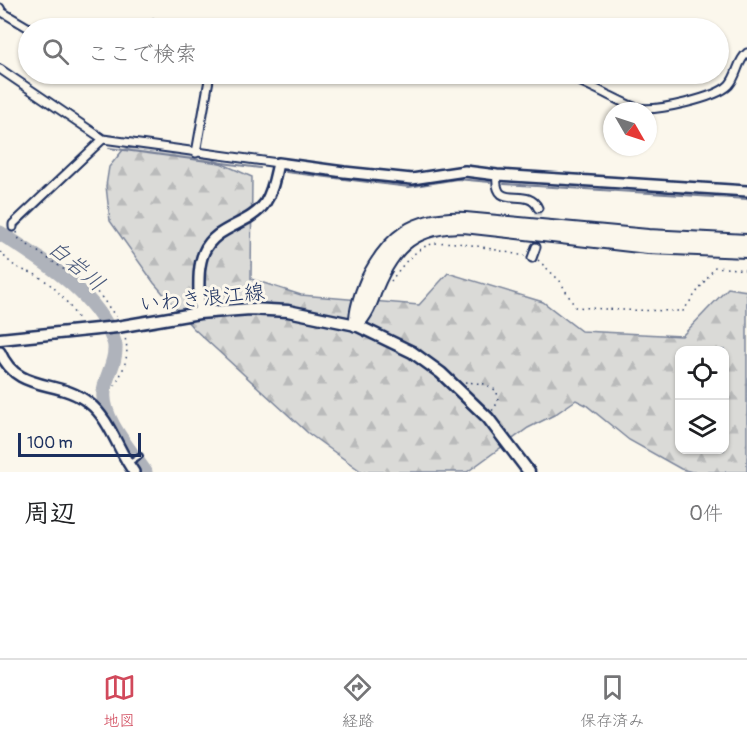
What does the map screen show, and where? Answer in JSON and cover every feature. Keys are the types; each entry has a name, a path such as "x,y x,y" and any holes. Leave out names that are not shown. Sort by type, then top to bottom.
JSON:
{"highway":[{"path":"356,325 355,315 364,286 377,261 389,244 406,230 421,223 445,218 465,219 648,236 747,241"},
{"path":"356,325 364,318 383,270 392,255 404,243 424,231 447,226 465,226 648,247 747,251"}],"main road":[{"name":"いわき浪江線","path":"0,339 119,326 200,313 250,309 288,311 356,325 412,352 441,373 488,418 529,472"}],"street":[{"path":"0,8 2,12 18,21"},
{"path":"583,84 626,104 646,109 684,103 712,96 729,85 739,63 747,53"},
{"path":"0,69 18,81"},
{"path":"22,84 103,139 196,153 412,179 465,171 747,191"},
{"path":"196,153 208,84"},
{"path":"15,229 13,224 103,139"},
{"path":"200,313 200,262 203,253 208,244 222,231 252,215 265,204 271,193 278,163"},
{"path":"497,175 497,191 502,195 531,200 538,208"},
{"path":"532,258 536,247"},
{"path":"0,352 11,371 24,379 72,393 89,403 102,418 132,466"}],"lane":[{"path":"132,466 140,456"}],"path":[{"path":"15,229 19,239 100,295 126,340 127,354 124,368 115,386"},
{"path":"387,286 406,261 431,244 459,244 542,262 560,281 575,307 683,311 715,267 747,270"},
{"path":"0,252 20,270 34,274 52,285 66,299 86,330"},
{"path":"459,381 485,384 497,391 498,402 488,418"}],"green space":[{"path":"149,144 207,157 252,177 251,279 301,295 419,305 448,273 543,302 581,331 682,336 728,288 747,291 747,472 692,472 681,469 629,440 586,405 576,400 554,415 528,428 467,472 362,472 308,433 193,328 154,283 110,221 106,186 109,167 123,150"}],"waterway":[{"path":"109,148 260,168"},
{"path":"0,232 12,232 95,152"},
{"path":"286,172 409,187 457,179 490,182"},
{"path":"504,184 747,199"},
{"name":"白岩川","path":"0,233 62,275 100,315 115,347 114,359 104,392 107,413 118,434 145,472"}],"tunnel":[{"path":"536,247 538,208"}]}
